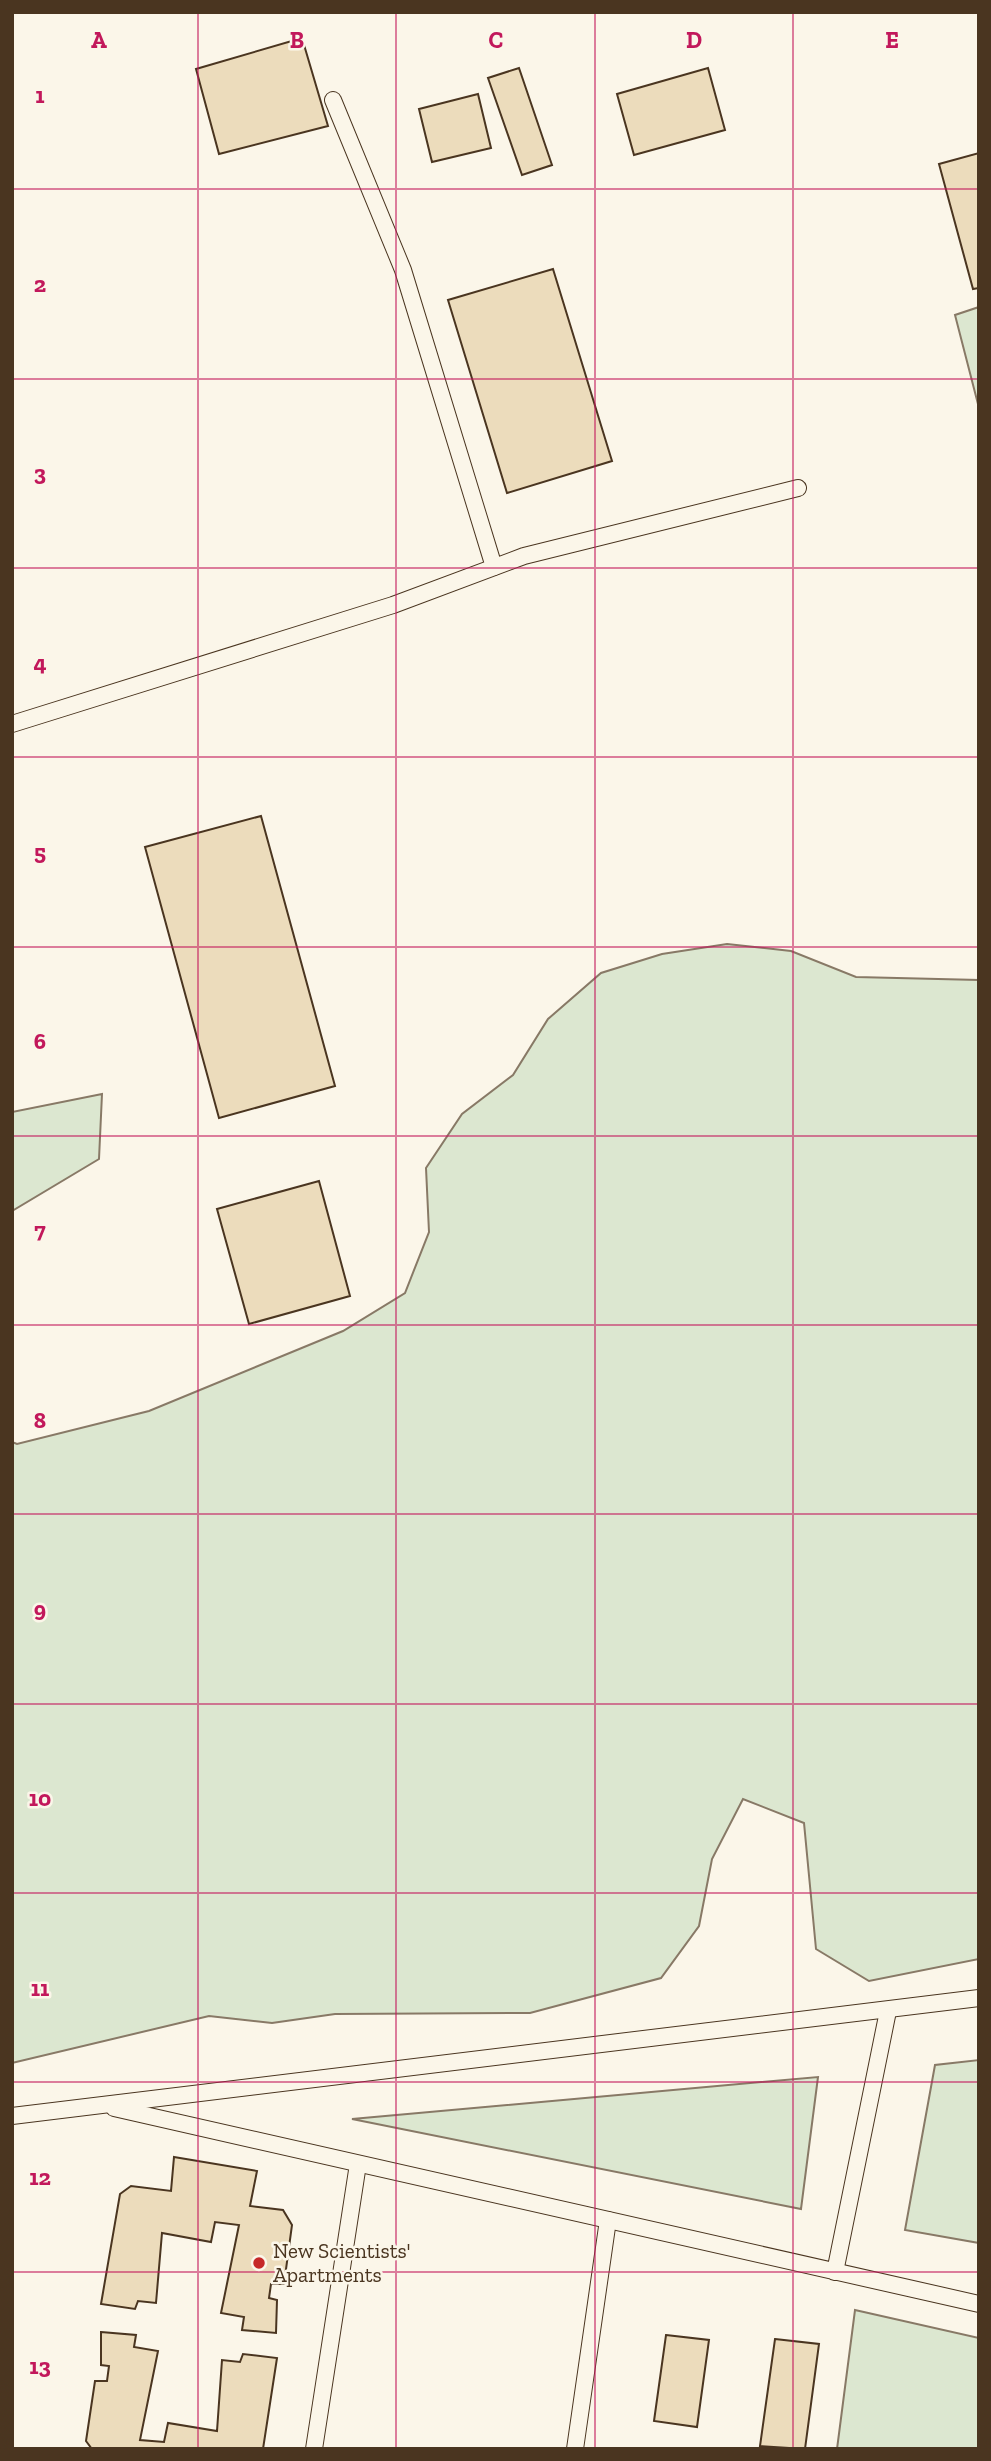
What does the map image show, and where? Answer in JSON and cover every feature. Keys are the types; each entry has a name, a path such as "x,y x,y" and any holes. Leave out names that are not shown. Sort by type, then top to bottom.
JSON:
{"lane":[{"path":"333,100 403,270 494,567"},
{"path":"12,724 393,605 524,556 798,488"},
{"path":"12,2116 979,1998"},
{"path":"835,2272 888,2011"},
{"path":"102,2105 979,2304"},
{"path":"314,2449 358,2164"},
{"path":"575,2449 608,2220"}],"green space":[{"path":"979,307 979,408 955,315"},
{"path":"727,944 791,951 856,977 979,980 979,1959 869,1981 816,1949 804,1823 743,1799 712,1859 699,1926 661,1978 530,2013 335,2014 272,2023 209,2016 12,2063 12,1442 17,1444 149,1411 343,1331 405,1293 429,1232 426,1168 462,1114 513,1075 548,1019 601,973 662,954"},
{"path":"102,1094 99,1159 12,1211 12,1112"},
{"path":"979,2060 979,2243 905,2230 935,2065"},
{"path":"818,2077 801,2209 352,2119"},
{"path":"855,2310 979,2338 979,2449 837,2449"}],"building":[{"path":"302,38 328,126 219,154 196,69"},
{"path":"519,68 552,165 522,175 488,78"},
{"path":"708,68 725,130 634,155 617,94"},
{"path":"478,94 491,148 432,162 419,109"},
{"path":"979,153 979,288 973,289 939,164"},
{"path":"553,269 612,461 507,493 448,300"},
{"path":"261,816 335,1086 219,1118 145,847"},
{"path":"319,1181 350,1296 249,1324 217,1209"},
{"name":"New Scientists' Apartments","path":"174,2157 257,2171 250,2206 283,2210 292,2225 284,2284 271,2284 269,2298 277,2300 276,2333 242,2330 244,2317 221,2313 239,2225 215,2222 211,2242 162,2233 156,2303 138,2301 135,2309 101,2304 120,2194 131,2186 171,2191"},
{"path":"101,2332 136,2335 134,2347 158,2351 140,2440 164,2442 168,2423 217,2431 222,2360 240,2362 243,2354 277,2358 263,2449 92,2449 86,2441 95,2381 107,2381 109,2366 101,2365"},
{"path":"666,2335 709,2340 697,2427 654,2421"},
{"path":"775,2339 819,2344 805,2449 760,2446"}],"place":[{"name":"New Scientists' Apartments","path":"259,2263"}]}
